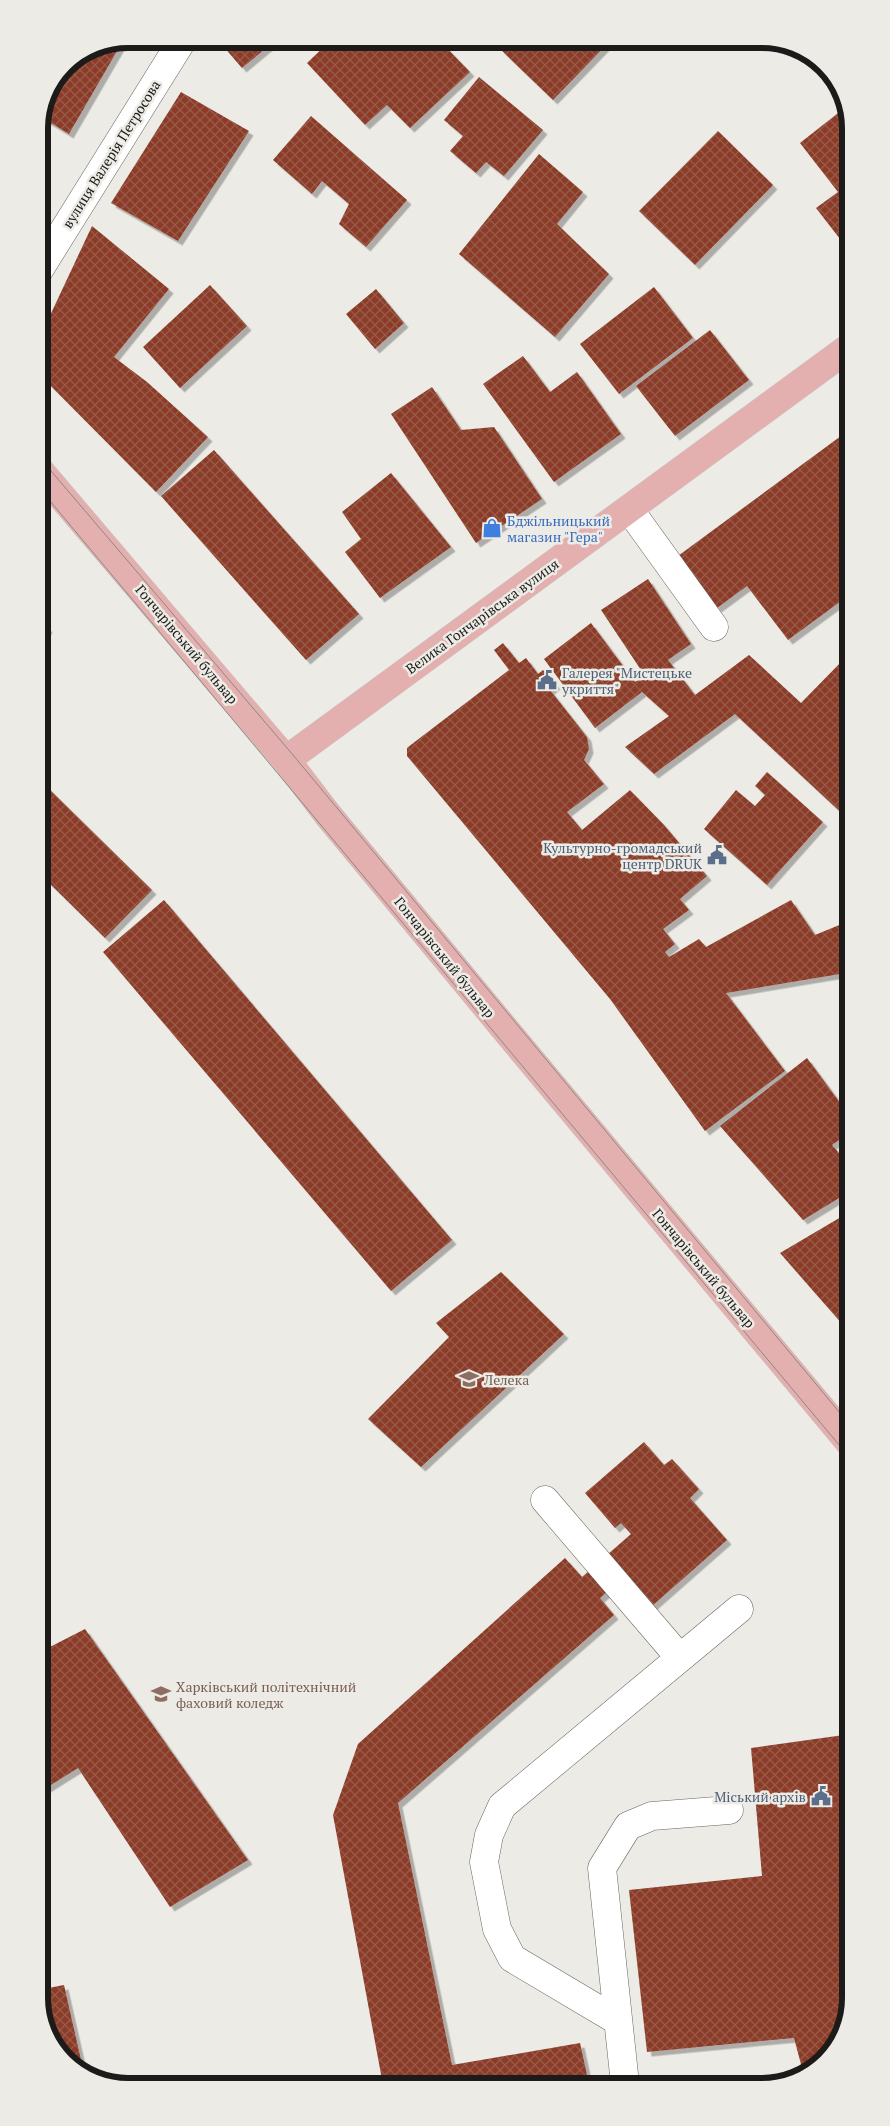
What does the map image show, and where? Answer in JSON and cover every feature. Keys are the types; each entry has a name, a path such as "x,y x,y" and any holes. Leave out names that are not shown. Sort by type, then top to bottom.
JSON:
{"main road":[{"name":"Велика Гончарівська вулиця","path":"286,760 842,353"},
{"name":"Гончарівський бульвар","path":"48,480 286,760 328,815 842,1433"}],"street":[{"name":"вулиця Валерія Петросова","path":"48,256 178,47"},
{"path":"629,509 714,627"},
{"path":"545,1500 680,1658"},
{"path":"618,2021 512,1958 497,1929 484,1862 489,1835 502,1806 739,1609"},
{"path":"624,2078 602,1868 628,1826 652,1816 729,1810"}],"building":[{"path":"224,47 267,47 242,68"},
{"path":"323,47 446,47 470,72 410,128 387,105 365,125 307,63"},
{"path":"119,48 69,134 48,121 50,106 56,92 64,79 87,58"},
{"path":"501,48 604,48 553,100 500,49"},
{"path":"479,77 543,130 504,176 486,162 476,173 450,151 463,136 444,120"},
{"path":"181,92 249,131 178,241 111,203"},
{"path":"841,111 842,242 816,208 838,192 800,143"},
{"path":"311,116 407,200 366,247 339,224 349,204 322,181 312,194 273,160"},
{"path":"718,131 773,185 695,265 639,211"},
{"path":"539,154 583,192 557,224 609,274 555,337 459,254"},
{"path":"92,226 169,289 114,357 147,382 208,437 156,492 48,383 48,320"},
{"path":"210,285 247,326 180,388 143,347"},
{"path":"654,287 693,338 619,394 580,344"},
{"path":"376,289 404,323 375,349 346,314"},
{"path":"710,330 749,380 675,436 636,386"},
{"path":"523,356 550,392 577,372 621,434 554,482 483,384"},
{"path":"432,387 461,430 494,427 542,499 476,543 391,414"},
{"path":"842,435 842,600 788,640 747,586 717,608 678,556"},
{"path":"214,450 359,614 306,660 161,496"},
{"path":"391,473 451,547 380,598 345,552 361,539 342,512"},
{"path":"648,579 691,644 668,660 695,695 749,655 801,703 842,661 842,813 735,714 654,774 625,747 669,716 642,692 595,728 544,659 591,623 635,682 645,676 601,610"},
{"path":"503,643 519,663 526,658 538,674 543,670 556,685 550,690 587,737 589,749 584,760 604,784 567,812 582,830 630,790 664,825 707,876 680,899 689,910 663,929 675,944 665,952 669,957 699,939 706,947 791,900 815,935 842,924 842,973 726,993 785,1071 705,1131 610,999 407,756 407,748 509,670 494,650"},
{"path":"767,772 823,822 767,885 704,829 736,790 755,806 765,795 755,786"},
{"path":"48,788 152,890 105,938 48,881"},
{"path":"164,900 452,1240 391,1291 103,952"},
{"path":"807,1058 842,1106 842,1138 832,1145 842,1157 842,1196 803,1220 720,1126"},
{"path":"842,1218 842,1324 780,1253"},
{"path":"501,1272 564,1334 421,1467 368,1419 449,1337 436,1323"},
{"path":"644,1442 664,1465 672,1459 699,1489 690,1498 727,1540 643,1614 616,1584 600,1598 614,1615 398,1803 452,2065 580,2043 588,2078 382,2078 333,1815 358,1744 565,1558 582,1577 631,1534 621,1523 615,1528 585,1493"},
{"path":"85,1629 248,1860 170,1907 78,1768 47,1787 47,1648"},
{"path":"842,1735 842,2009 838,2025 826,2047 802,2068 794,2038 647,2052 629,1890 762,1876 751,1748"},
{"path":"64,1985 82,2064 64,2047 56,2034 49,2015 47,1988"}],"tram line":[{"path":"48,467 293,755 842,1415"},
{"path":"48,498 842,1448"}],"place":[{"name":"Бджільницький магазин \"Гера\"","path":"492,528"},
{"name":"Галерея \"Мистецьке укриття\"","path":"547,680"},
{"name":"Культурно-громадський центр DRUK","path":"717,855"},
{"name":"Лелека","path":"469,1379"},
{"name":"Харківський політехнічний фаховий коледж","path":"161,1694"},
{"name":"Міський архів","path":"821,1796"}]}
